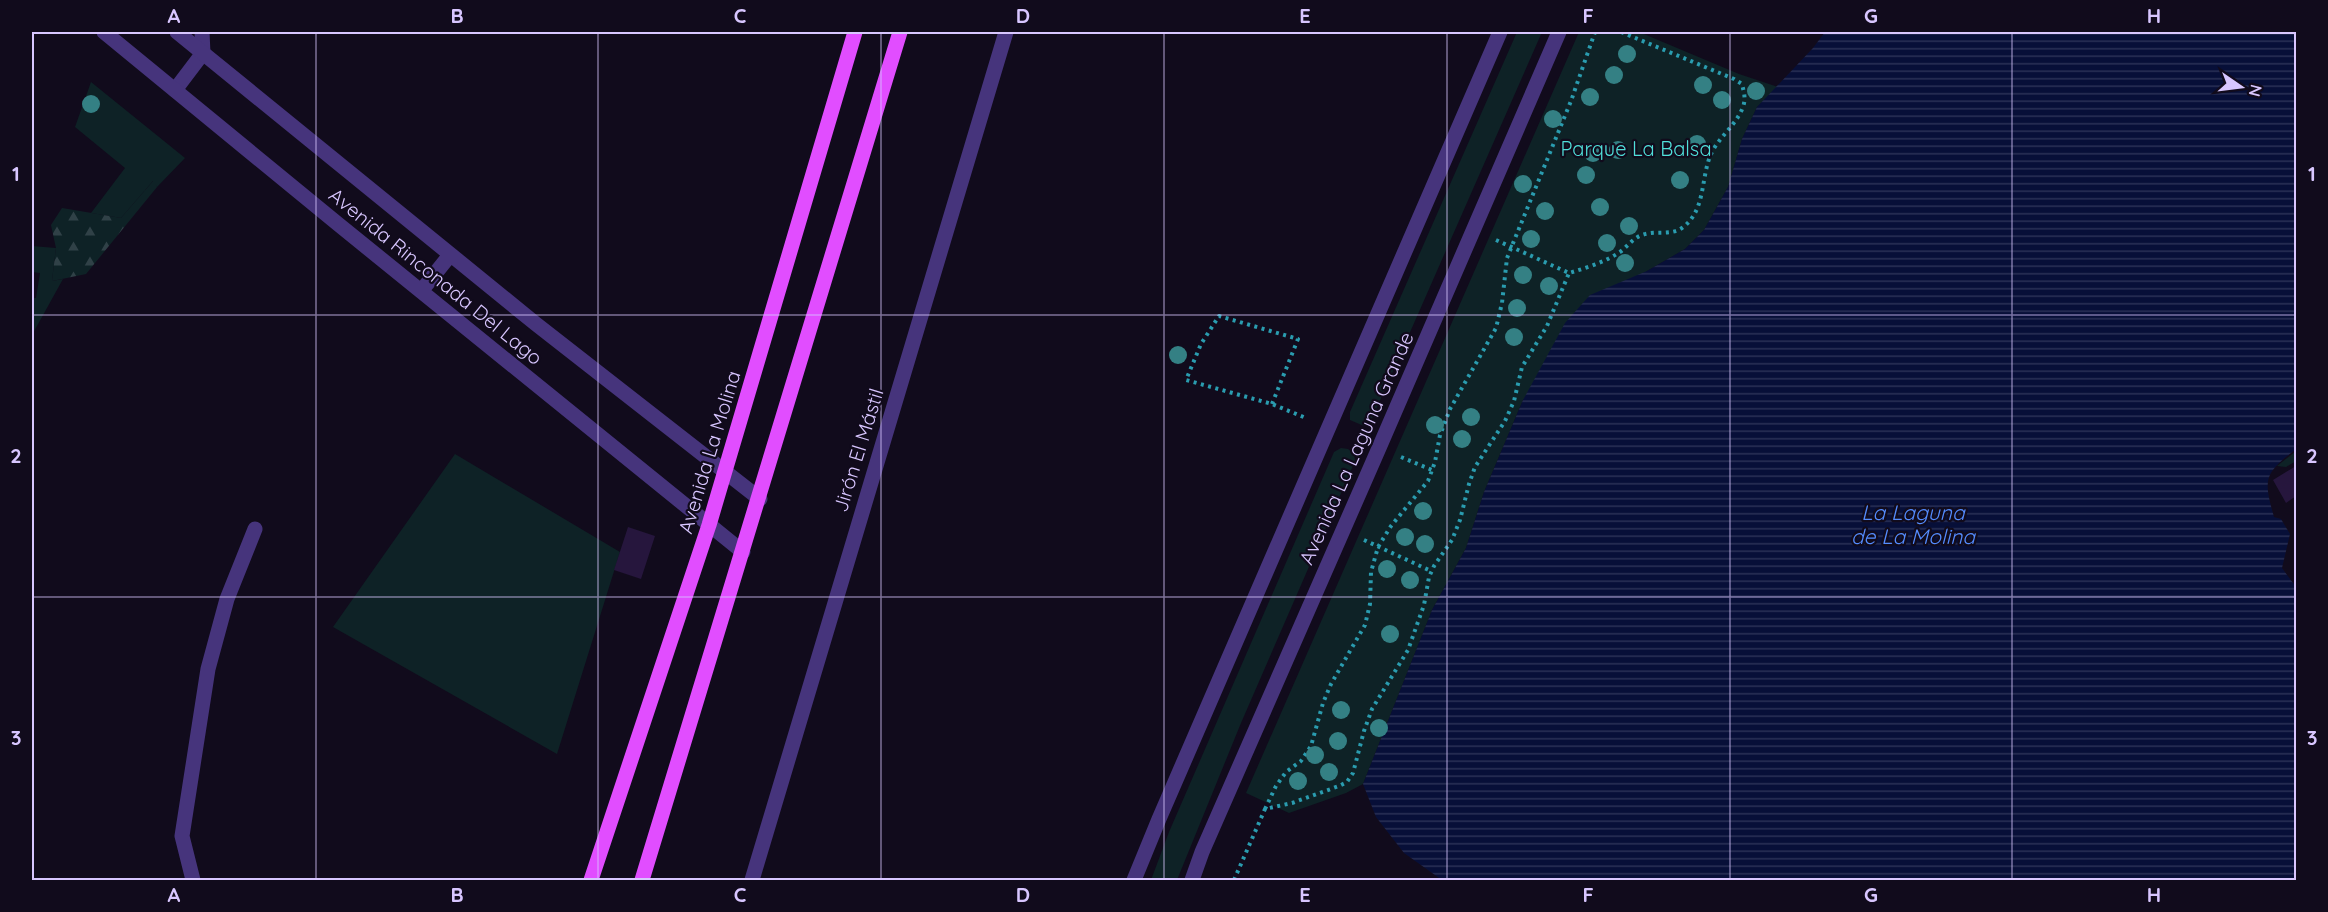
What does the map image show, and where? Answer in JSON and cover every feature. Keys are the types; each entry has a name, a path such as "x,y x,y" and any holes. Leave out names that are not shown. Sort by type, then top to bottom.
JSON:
{"main road":[{"name":"Avenida La Molina","path":"591,880 710,525 855,32"},
{"path":"642,880 760,499 900,32"}],"street":[{"name":"Avenida Rinconada Del Lago","path":"104,32 328,217 422,290 743,552"},
{"name":"Avenida Rinconada Del Lago","path":"177,32 450,255 760,499"},
{"path":"175,90 203,53 202,32"},
{"name":"Jirón El Mástil","path":"752,880 1006,32"},
{"name":"Avenida La Laguna Grande","path":"1134,880 1177,775 1500,32"},
{"name":"Avenida La Laguna Grande","path":"1192,880 1559,32"},
{"path":"422,290 450,255"},
{"path":"193,880 182,836 208,669 227,599 255,529"}],"path":[{"path":"1234,880 1276,786 1286,772 1301,761 1311,746 1331,684 1365,624 1370,604 1371,572 1378,547 1391,526 1428,481 1440,435 1450,409 1496,328 1511,247 1571,100 1595,32"},
{"path":"1473,231 1569,273 1606,259 1643,235 1681,229 1690,221 1697,209 1712,152 1732,128 1742,108 1745,96 1742,84 1621,32"},
{"path":"1265,809 1292,803 1339,786 1347,782 1353,773 1372,709 1408,650 1417,627 1431,571 1452,540 1475,467 1505,421 1514,401 1522,367 1547,326 1569,273"},
{"path":"1272,404 1298,339 1219,316 1201,344 1186,380 1272,404 1307,418"},
{"path":"1394,454 1432,470"},
{"path":"1343,531 1431,571"}],"green space":[{"path":"1517,32 1542,32 1371,421 1364,426 1350,420 1350,412"},
{"name":"Parque La Balsa","path":"1579,32 1639,32 1739,74 1778,87 1757,107 1742,139 1728,187 1704,230 1685,249 1647,271 1523,400 1484,492 1466,548 1432,610 1363,784 1346,793 1289,813 1246,793"},
{"path":"91,82 185,158 157,187 153,181 121,218 91,213 125,168 75,127"},
{"path":"154,180 157,187 86,274 52,281 56,248 51,225 62,208 121,218"},
{"path":"32,246 56,248 52,281 63,279 32,335 32,298 36,298 40,273 32,272"},
{"path":"1341,448 1354,453 1355,461 1241,723 1177,880 1151,880 1169,832 1334,452"},
{"path":"2296,451 2296,461 2286,467 2277,466"},
{"path":"455,454 620,552 557,754 333,627"}],"water":[{"name":"La Laguna de La Molina","path":"1825,32 2296,32 2296,449 2272,471 2268,493 2274,517 2281,519 2290,534 2282,568 2296,587 2296,880 1442,880 1404,853 1376,817 1363,784 1432,610 1466,548 1484,492 1523,400 1565,323 1590,295 1647,271 1685,249 1704,230 1728,187 1742,139 1757,107 1813,48"}],"building":[{"path":"2296,466 2296,496 2286,503 2273,480"},
{"path":"628,527 655,536 641,579 614,570"}]}
